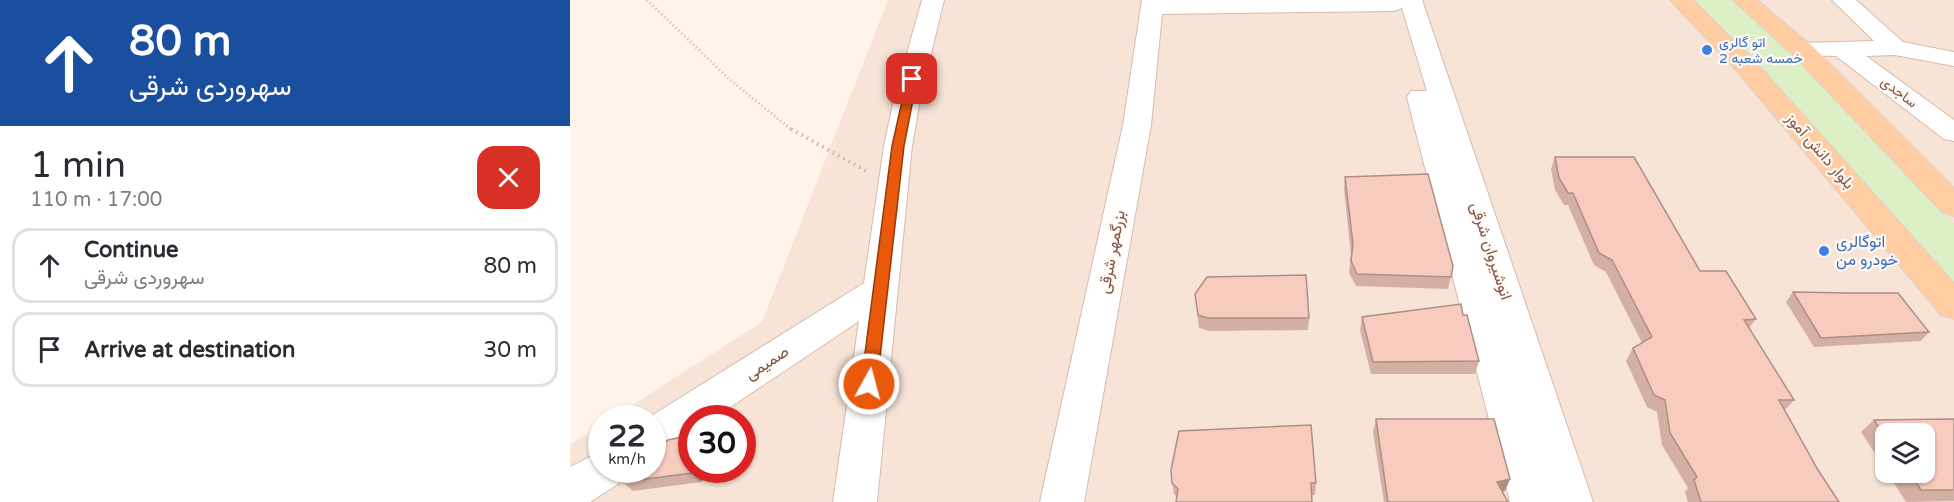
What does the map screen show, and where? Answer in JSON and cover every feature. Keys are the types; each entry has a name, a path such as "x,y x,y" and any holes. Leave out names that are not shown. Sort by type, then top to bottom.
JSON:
{"main road":[{"name":"بلوار دانش آموز","path":"1681,0 1745,65 1954,306"},
{"path":"1744,0 1802,50 1954,206"}],"street":[{"path":"855,502 898,146 907,99 933,0"},
{"path":"1842,0 1895,48"},
{"path":"1153,3 1399,1"},
{"name":"انوشیروان شرقی","path":"1399,1 1532,502"},
{"name":"انوشیروان شرقی","path":"1399,1 1571,502"},
{"name":"بزرگمهر شرقی","path":"1062,502 1137,125 1153,3"},
{"path":"1802,50 1844,51 1895,48 1954,60"},
{"name":"ساجدی","path":"1844,51 1954,133"},
{"name":"صمیمی","path":"666,429 880,289"},
{"path":"570,491 588,480"}],"path":[{"path":"648,0 729,79 797,134 893,185"}],"shaded area":[{"path":"888,0 1954,0 1954,502 570,502 570,445 588,433 588,483 666,483 666,405 632,405 762,322"}],"green space":[{"path":"1694,0 1734,0 1792,50 1954,224 1954,287 1762,67"}],"building":[{"path":"1555,157 1634,157 1700,271 1726,271 1756,319 1744,320 1794,400 1779,400 1818,470 1839,502 1701,502 1694,480 1697,477 1670,433 1665,400 1654,395 1633,348 1652,337 1612,260 1599,253 1573,193 1568,193 1559,178"},
{"path":"1428,174 1453,266 1451,277 1357,274 1351,261 1353,244 1345,177"},
{"path":"1306,275 1309,318 1208,318 1198,315 1195,294 1207,277"},
{"path":"1793,292 1898,293 1929,332 1821,338"},
{"path":"1461,304 1463,315 1467,315 1479,361 1373,362 1362,317"},
{"path":"1376,419 1494,419 1510,479 1497,482 1508,502 1388,502"},
{"path":"1954,419 1954,490 1921,490 1916,483 1935,483 1935,423 1876,423 1874,420"},
{"path":"1311,425 1316,483 1311,483 1312,502 1176,502 1178,489 1172,483 1171,470 1179,431"},
{"path":"678,438 678,475 666,476 666,442"}],"place":[{"name":"اتو گالری خمسه شعبه 2","path":"1707,50"},
{"name":"اتوگالری خودرو من","path":"1824,251"}],"route":[{"path":"869,384 898,146 912,79"}]}
